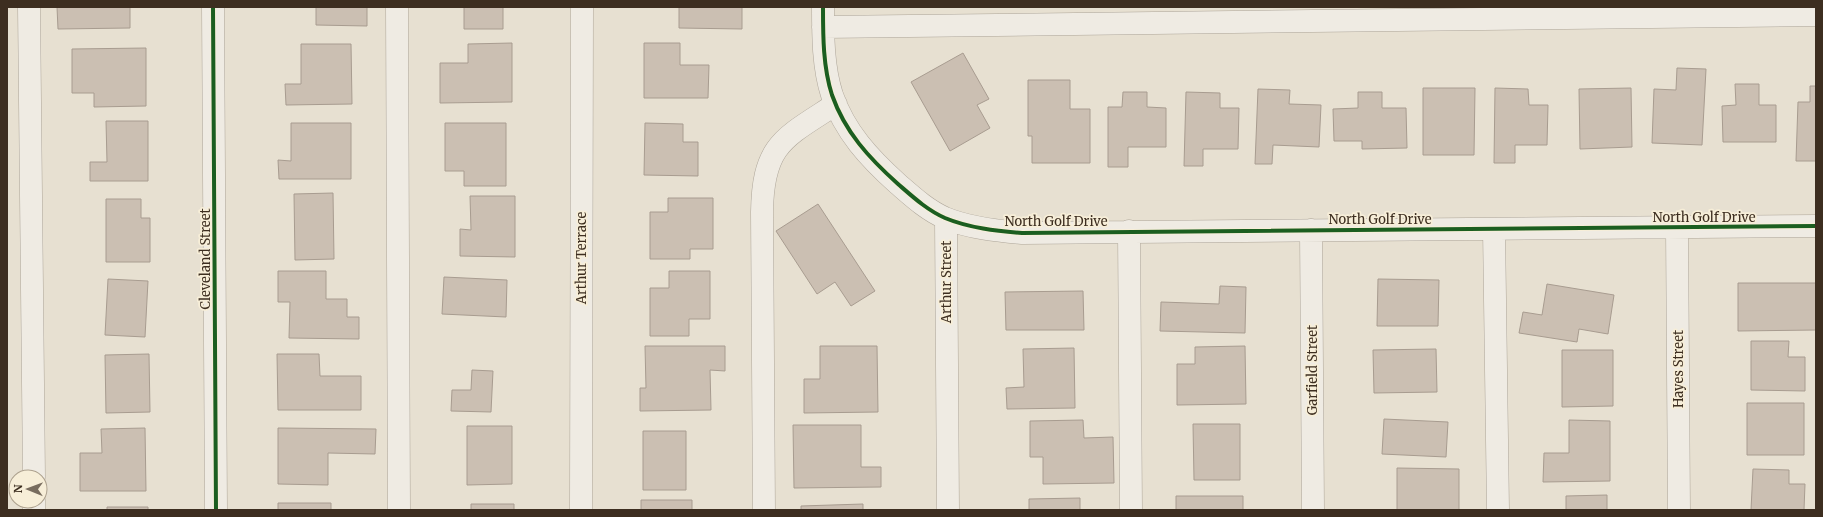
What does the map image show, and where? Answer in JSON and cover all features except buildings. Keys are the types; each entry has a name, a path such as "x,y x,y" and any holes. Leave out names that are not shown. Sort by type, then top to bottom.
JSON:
{"street":[{"path":"29,7 34,469"},
{"name":"Cleveland Street","path":"213,7 216,510"},
{"path":"397,7 399,510"},
{"name":"Arthur Terrace","path":"581,510 582,7"},
{"path":"946,218 931,211 917,201 869,157 852,135 832,94 826,66 823,17 1816,15"},
{"path":"764,510 762,192 766,171 779,144 791,133 836,104"},
{"name":"North Golf Drive","path":"946,218 983,228 1006,232 1816,226"},
{"name":"Arthur Street","path":"946,218 948,510"},
{"name":"Hayes Street","path":"1677,227 1679,510"},
{"path":"1494,228 1498,510"},
{"name":"Garfield Street","path":"1311,230 1313,510"},
{"path":"1129,231 1131,510"}],"cycle path":[{"path":"213,7 216,510"},
{"path":"823,7 824,51 829,84 837,108 851,133 877,164 920,203 945,218 973,227 1022,233 1816,226"}]}
